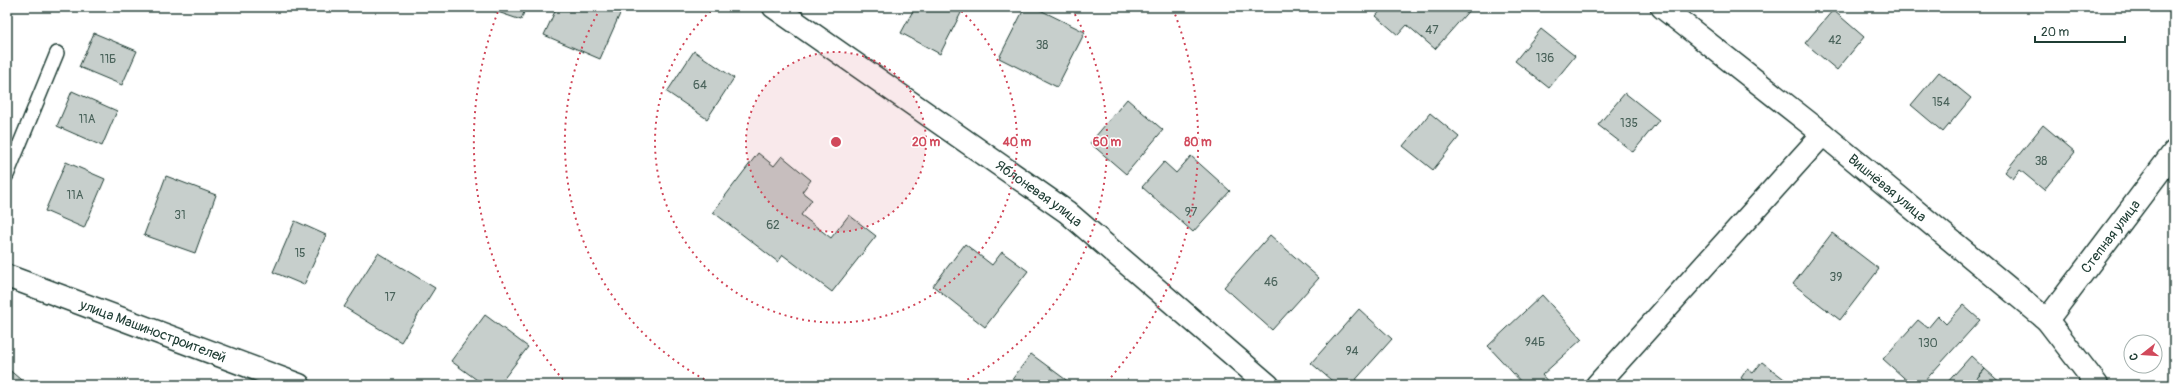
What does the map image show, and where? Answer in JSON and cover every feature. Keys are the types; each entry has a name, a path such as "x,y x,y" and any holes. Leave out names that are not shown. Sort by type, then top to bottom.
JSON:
{"street":[{"name":"Яблоневая улица","path":"774,7 1066,212 1268,385"},
{"name":"Вишнёвая улица","path":"1662,7 1823,134 2047,320 2097,385"},
{"path":"1597,385 1823,134"},
{"name":"Степная улица","path":"2047,320 2174,152"},
{"name":"улица Машиностроителей","path":"7,276 299,385"}],"lane":[{"path":"7,175 57,53"}],"building":[{"path":"483,7 526,7 521,20"},
{"path":"557,7 623,7 600,59 544,35"},
{"path":"915,7 954,7 962,11 940,54 901,33"},
{"path":"1025,7 1034,7 1085,32 1057,87 999,58"},
{"path":"1384,7 1472,7 1435,49 1407,25 1398,35 1376,16"},
{"path":"1833,10 1864,37 1837,70 1805,43"},
{"path":"1541,29 1575,56 1549,88 1515,61"},
{"path":"94,33 137,51 122,85 79,67"},
{"path":"694,51 734,78 707,119 667,92"},
{"path":"1939,72 1971,98 1943,132 1911,105"},
{"path":"72,91 117,111 102,146 57,126"},
{"path":"1625,93 1659,120 1633,152 1598,125"},
{"path":"1127,99 1163,130 1126,174 1090,143"},
{"path":"1430,113 1459,137 1433,170 1403,146"},
{"path":"2043,125 2075,152 2044,190 2020,170 2013,179 2005,172"},
{"path":"758,153 774,166 782,156 811,180 802,192 812,200 801,215 831,238 849,215 876,236 832,292 783,255 778,262 713,212"},
{"path":"1191,156 1230,191 1193,232 1142,187 1164,162 1176,173"},
{"path":"66,162 105,179 84,228 45,211"},
{"path":"166,176 216,195 195,253 144,235"},
{"path":"295,221 326,235 304,285 273,272"},
{"path":"1832,233 1879,269 1840,320 1793,284"},
{"path":"1270,235 1319,278 1272,330 1224,287"},
{"path":"965,244 992,265 1002,252 1028,271 985,327 933,286"},
{"path":"378,253 435,288 401,342 344,307"},
{"path":"1542,295 1582,339 1542,375 1551,385 1524,385 1488,346"},
{"path":"1963,305 1980,320 1921,385 1912,385 1883,359 1918,320 1928,328 1938,316 1946,324"},
{"path":"1359,309 1392,339 1351,385 1337,385 1311,363"},
{"path":"485,315 528,347 499,385 484,385 451,361"},
{"path":"1031,354 1073,385 1008,385"},
{"path":"1971,356 1985,369 1971,385 1945,385"},
{"path":"1762,362 1792,385 1744,385 1746,382 1741,378 1747,369 1753,373"},
{"path":"7,368 27,385 7,385"},
{"path":"1985,369 2003,385 1971,385"}]}
